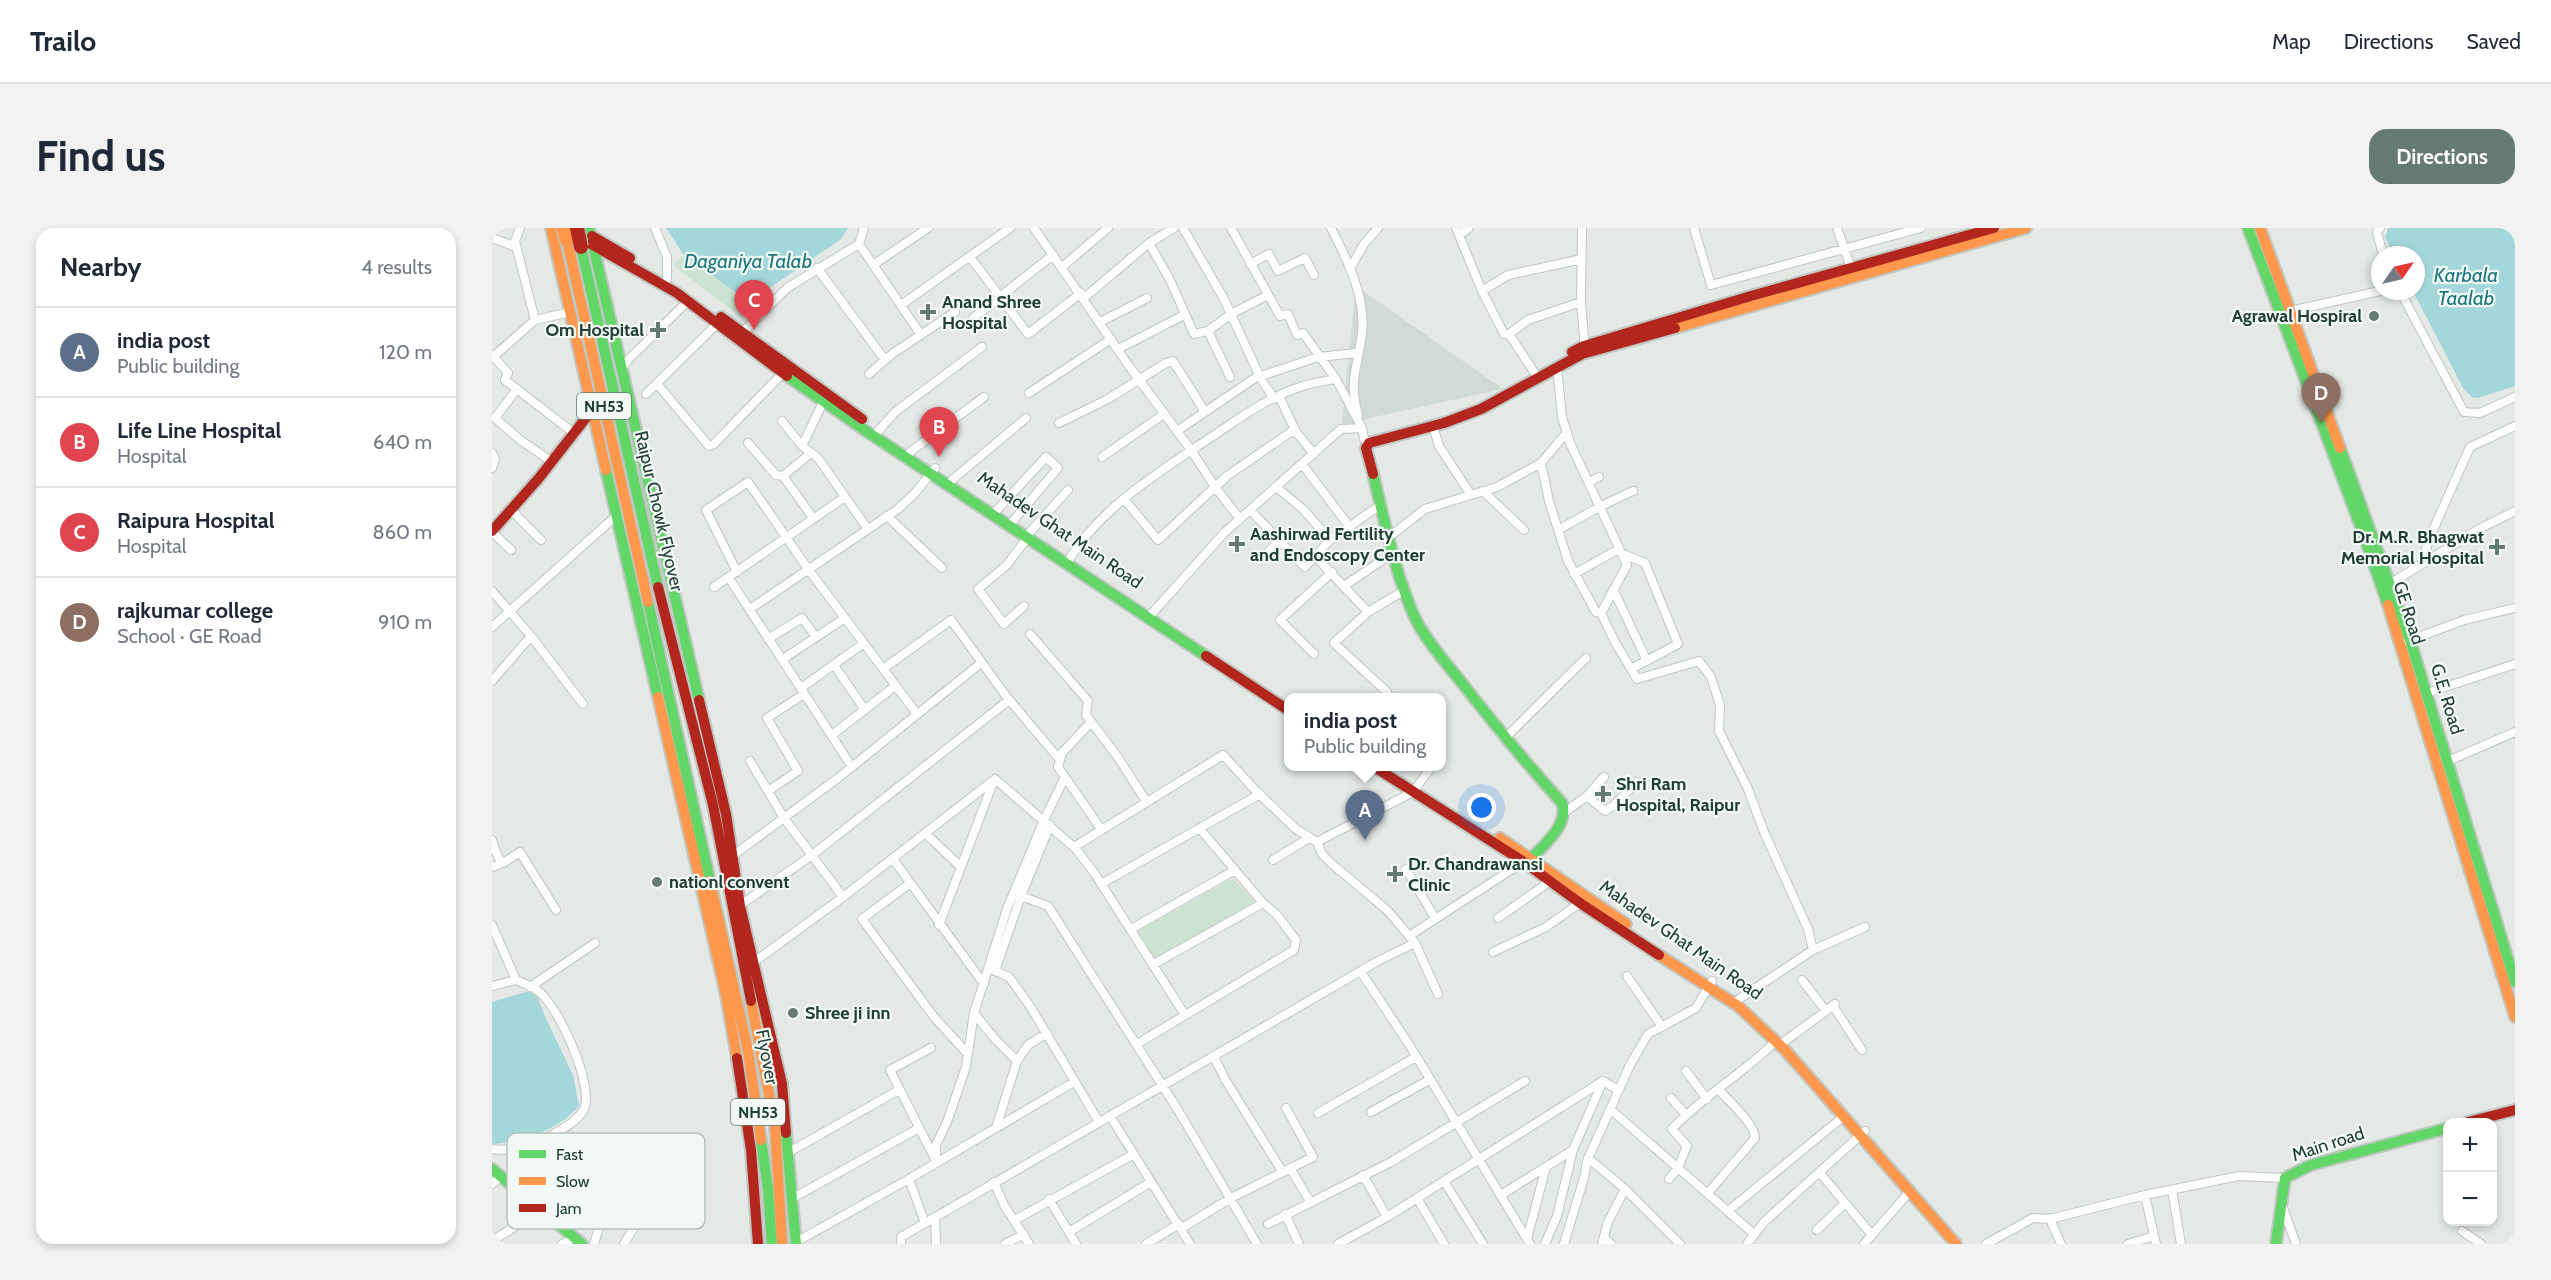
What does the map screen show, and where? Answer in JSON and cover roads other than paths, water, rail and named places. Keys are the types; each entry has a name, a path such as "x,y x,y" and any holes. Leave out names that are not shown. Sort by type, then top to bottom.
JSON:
{"main road":[{"path":"551,228 616,516 654,654"},
{"path":"557,228 591,236 718,323 740,335 783,373 825,398"},
{"name":"Raipur Chowk Flyover","path":"564,228 647,572 683,659"},
{"name":"Mahadev Ghat Main Road","path":"572,228 591,236 666,279 825,398 876,433 910,452 932,470 952,480 1013,520 1029,535 1284,701"},
{"name":"Raipur Chowk Flyover","path":"577,228 647,572 654,654"},
{"path":"1525,860 1562,822 1565,812 1556,795 1505,738 1432,645 1418,623 1376,508 1359,446 1365,437 1444,417 1491,397 1534,372 1585,350 1851,268 1994,228"},
{"path":"1365,437 1433,426 1481,409 1585,350 2026,228"},
{"name":"GE Road","path":"2248,228 2386,586"},
{"name":"G.E. Road","path":"2260,228 2386,586 2427,693 2515,982"},
{"path":"591,236 622,369 683,659 726,814 728,858"},
{"path":"492,532 552,462 592,410"},
{"path":"876,433 1029,535"},
{"path":"1376,508 1389,537 1400,592 1413,627 1512,754 1555,801 1559,812 1556,821 1525,860"},
{"path":"1149,615 1284,707"},
{"name":"GE Road","path":"2406,641 2515,1017"},
{"name":"NH53","path":"654,654 713,915"},
{"path":"1382,771 1415,790"},
{"name":"Mahadev Ghat Main Road","path":"1391,771 1415,790 1634,929 1711,983 1739,999 1781,1041 1964,1244"},
{"name":"NH53","path":"728,858 748,966"},
{"path":"1525,860 1549,882 1580,903 1711,983 1781,1041 1844,1116 1863,1133 1956,1244"},
{"path":"713,915 747,1117 754,1173 758,1244"},
{"name":"Flyover","path":"713,915 733,982 758,1105 772,1244"},
{"path":"748,966 782,1084 793,1198 791,1243"},
{"name":"Flyover","path":"748,966 749,994 775,1125 791,1243"},
{"path":"2484,1118 2515,1110"},
{"name":"Main road","path":"2276,1244 2285,1178 2311,1165 2443,1129"},
{"path":"495,1176 507,1185"},
{"path":"561,1229 573,1242"}],"street":[{"path":"520,228 515,241 535,320"},
{"path":"655,228 667,257 666,279"},
{"path":"740,335 787,288 859,244 864,228"},
{"path":"873,264 928,228"},
{"path":"900,305 1010,228"},
{"path":"1047,228 1036,231 1215,487 1240,519"},
{"path":"1062,267 1108,228"},
{"path":"1183,228 1231,314 1260,377 1277,398 1295,429 1314,454"},
{"path":"1231,228 1266,296 1280,316 1288,314 1298,335 1303,333 1335,379 1365,437"},
{"path":"1331,228 1351,267 1361,313 1362,332 1357,353 1353,394 1365,437"},
{"path":"1351,267 1364,244 1378,228"},
{"path":"1582,228 1581,302 1585,350"},
{"path":"1694,228 1711,285 1921,228"},
{"path":"1837,228 1851,268"},
{"path":"2380,228 2377,232 2381,246"},
{"path":"970,257 1028,334 1170,229"},
{"path":"1468,229 1458,232 1482,291 1504,334 1509,334 1528,320 1581,302"},
{"path":"492,238 516,247"},
{"path":"1149,243 1170,280 1194,334 1208,331 1231,314 1266,296"},
{"path":"859,244 921,335"},
{"path":"1250,264 1269,254 1278,271 1305,258 1314,276"},
{"path":"973,318 1053,255"},
{"path":"1482,291 1508,275 1582,259"},
{"path":"817,268 885,360"},
{"path":"2290,311 2371,293"},
{"path":"1100,322 1147,298"},
{"path":"2405,300 2464,412 2480,413 2515,397"},
{"path":"622,369 629,359 688,301"},
{"path":"493,356 535,320 570,312"},
{"path":"869,374 885,360 955,312"},
{"path":"1118,349 1184,315"},
{"path":"646,394 658,385 718,323"},
{"path":"1208,331 1230,377"},
{"path":"1509,334 1534,372"},
{"path":"1029,393 1112,339"},
{"path":"492,345 493,356 508,373 505,380 574,434"},
{"path":"876,433 889,417 929,384 982,347"},
{"path":"1177,430 1260,377 1318,357 1357,353"},
{"path":"1059,423 1108,399 1139,379 1173,362 1205,412"},
{"path":"1557,367 1562,417 1567,432 1627,565 1601,613"},
{"path":"658,385 709,446 714,444 783,373"},
{"path":"1068,561 1092,530 1124,499 1174,460 1243,415 1299,387 1335,379"},
{"path":"517,389 495,410 495,418 519,439 552,462"},
{"path":"910,452 984,397"},
{"path":"802,446 825,398"},
{"path":"1102,457 1164,414"},
{"path":"952,480 1026,417"},
{"path":"782,421 802,446 818,458 867,528"},
{"path":"1433,426 1439,446 1471,495"},
{"path":"2422,563 2429,539 2470,447 2515,426"},
{"path":"1124,499 1158,540 1215,487 1252,457 1295,429"},
{"path":"1149,615 1203,554 1341,429 1365,437"},
{"path":"1389,537 1425,509 1497,487 1541,463 1567,432"},
{"path":"748,442 776,475 783,476 813,518"},
{"path":"492,453 495,459 492,468"},
{"path":"783,476 811,453"},
{"path":"997,510 1046,457 1058,468 1013,520"},
{"path":"1541,463 1558,530 1574,574 1596,612 1601,613 1637,679 1699,661 1712,677 1720,705 1719,731 1748,789 1764,832 1808,929 1814,951"},
{"path":"1302,464 1348,526"},
{"path":"750,609 898,509 915,494 932,470"},
{"path":"1589,482 1599,477"},
{"path":"737,572 706,510 748,482 808,568 917,714"},
{"path":"1276,487 1303,508 1330,540"},
{"path":"1024,606 1004,624 978,589 1007,565 1029,535 1068,490"},
{"path":"1483,491 1524,531"},
{"path":"1558,530 1633,491"},
{"path":"714,586 729,578 845,497"},
{"path":"1250,510 1305,567 1330,540 1376,508"},
{"path":"511,510 541,540"},
{"path":"2386,586 2515,511"},
{"path":"492,627 616,516"},
{"path":"887,516 942,568"},
{"path":"492,532 511,550"},
{"path":"1265,555 1280,540"},
{"path":"1574,574 1620,551"},
{"path":"1620,551 1646,563 1678,644 1631,669"},
{"path":"1344,586 1391,554"},
{"path":"1315,556 1368,612"},
{"path":"1314,654 1280,620 1332,572"},
{"path":"729,578 852,767"},
{"path":"492,591 531,636 583,704"},
{"path":"1614,591 1647,661"},
{"path":"1387,693 1334,643 1368,612 1400,592"},
{"path":"2406,641 2464,620 2515,608"},
{"path":"768,639 802,618 816,637"},
{"path":"783,659 845,618"},
{"path":"883,669 951,620 1009,700 1060,760"},
{"path":"1030,634 1088,701 1086,715 1146,801"},
{"path":"492,681 531,636"},
{"path":"768,791 798,771 767,718 864,643"},
{"path":"1505,738 1586,658"},
{"path":"728,858 852,767 981,663"},
{"path":"2427,693 2515,664"},
{"path":"834,665 864,710"},
{"path":"832,735 895,686"},
{"path":"736,908 811,856 1009,700"},
{"path":"1091,722 1062,753 1058,768 1101,829"},
{"path":"2448,761 2515,732"},
{"path":"1074,848 1101,829 1223,755 1260,795 1309,838 1317,842 1322,854 1388,911 1412,939 1438,994"},
{"path":"750,761 784,818 843,897"},
{"path":"1317,842 1415,790 1428,771"},
{"path":"936,1162 936,1145 947,1122 966,1067 974,1013 1065,777"},
{"path":"1565,812 1587,796 1605,777"},
{"path":"995,779 1074,848 1131,929 1185,1015"},
{"path":"748,966 843,897 995,779"},
{"path":"939,925 995,779"},
{"path":"1587,796 1605,811 1637,782"},
{"path":"1101,884 1260,795"},
{"path":"992,969 1007,909 1047,823"},
{"path":"1137,1044 1294,950 1296,940 1277,915 1263,903 1200,829"},
{"path":"926,834 961,867"},
{"path":"1272,860 1309,838"},
{"path":"492,840 498,857 503,863"},
{"path":"492,867 520,852 556,910"},
{"path":"892,859 984,984"},
{"path":"901,1244 901,1237 994,1182 1361,972 1412,939 1435,918 1525,860"},
{"path":"1406,869 1435,918"},
{"path":"1131,929 1235,870"},
{"path":"1498,918 1549,882"},
{"path":"909,884 862,919 934,1017 967,1053"},
{"path":"1021,896 1048,906 1163,1086 1257,1244"},
{"path":"1154,964 1263,903"},
{"path":"1493,952 1546,927 1580,903"},
{"path":"492,925 516,980 538,990 570,1041 584,1080 586,1096 584,1110 576,1120 554,1133"},
{"path":"1739,999 1814,951 1865,927"},
{"path":"530,987 595,943"},
{"path":"992,969 1009,977 1047,1033 1074,1082 1100,1122"},
{"path":"1361,972 1529,1241"},
{"path":"1627,976 1662,1027"},
{"path":"492,986 516,980"},
{"path":"1802,980 1832,1007 1862,1050"},
{"path":"1564,1244 1588,1158 1618,1090 1648,1034 1696,1008 1711,983"},
{"path":"1669,1179 1687,1146 1672,1129 1686,1115 1781,1041 1832,1007"},
{"path":"974,1013 1017,1061"},
{"path":"996,1128 1017,1061 1028,1045 1047,1033"},
{"path":"931,1048 890,1070 936,1162"},
{"path":"1214,1057 1226,1081 1311,1203"},
{"path":"1317,1113 1416,1057"},
{"path":"1686,1071 1707,1099"},
{"path":"1371,1112 1429,1080"},
{"path":"1268,1224 1391,1162 1525,1081"},
{"path":"1603,1081 1618,1090"},
{"path":"1545,1244 1557,1216 1573,1150 1603,1081"},
{"path":"1338,1244 1387,1217 1603,1081"},
{"path":"791,1243 909,1179 1074,1082"},
{"path":"789,1152 899,1090"},
{"path":"1708,1193 1756,1134 1719,1090"},
{"path":"1671,1098 1686,1115"},
{"path":"1146,1244 1313,1157 1286,1108"},
{"path":"1610,1110 1728,1211 1752,1240 1807,1182 1863,1133"},
{"path":"1110,1116 1190,1244"},
{"path":"1728,1211 1844,1116"},
{"path":"793,1198 919,1128"},
{"path":"492,1149 507,1150"},
{"path":"1501,1195 1573,1150"},
{"path":"1015,1220 1049,1199 1134,1154"},
{"path":"1588,1158 1625,1189 1680,1244"},
{"path":"1529,1241 1546,1167"},
{"path":"1820,1173 1872,1234"},
{"path":"1364,1175 1387,1217"},
{"path":"1986,1244 2033,1218 2051,1219 2145,1195 2239,1176 2285,1178"},
{"path":"909,1179 925,1223"},
{"path":"1444,1181 1483,1244"},
{"path":"994,1182 1029,1244"},
{"path":"1069,1232 1151,1182"},
{"path":"1611,1244 1603,1241 1612,1212 1625,1189"},
{"path":"2172,1190 2181,1244"},
{"path":"1864,1244 1910,1191"},
{"path":"2127,1244 2155,1240 2145,1195"},
{"path":"1417,1198 1444,1244"},
{"path":"1049,1199 1076,1244"},
{"path":"1817,1230 1845,1203"},
{"path":"2281,1204 2296,1244"},
{"path":"1286,1214 1299,1244"},
{"path":"935,1217 936,1244"},
{"path":"2051,1219 2061,1244"},
{"path":"492,1241 511,1229"},
{"path":"594,1244 598,1229"},
{"path":"624,1244 633,1229"},
{"path":"2462,1231 2481,1244"},
{"path":"1005,1244 1024,1234"}],"water":[{"name":"Daganiya Talab","path":"666,228 848,228 841,239 752,300 743,298 683,254"},
{"name":"Karbala Taalab","path":"2388,228 2515,228 2515,386 2478,398 2472,397 2463,388 2418,300 2425,300 2425,246 2389,246 2385,237"},
{"path":"529,991 538,998 573,1075 579,1106 561,1122 539,1133 507,1133 507,1142 492,1144 492,1002"}],"place":[{"name":"Anand Shree Hospital","path":"928,312"},
{"name":"Agrawal Hospiral","path":"2374,316"},
{"name":"Om Hospital","path":"658,330"},
{"name":"Raipura Hospital","path":"754,330"},
{"name":"rajkumar college","path":"2321,423"},
{"name":"Life Line Hospital","path":"939,457"},
{"name":"Aashirwad Fertility and Endoscopy Center","path":"1237,544"},
{"name":"Dr. M.R. Bhagwat Memorial Hospital","path":"2497,547"},
{"name":"Shri Ram Hospital, Raipur","path":"1603,794"},
{"name":"india post","path":"1365,840"},
{"name":"Dr. Chandrawansi Clinic","path":"1395,874"},
{"name":"nationl convent","path":"657,882"},
{"name":"Shree ji inn","path":"793,1013"}]}
